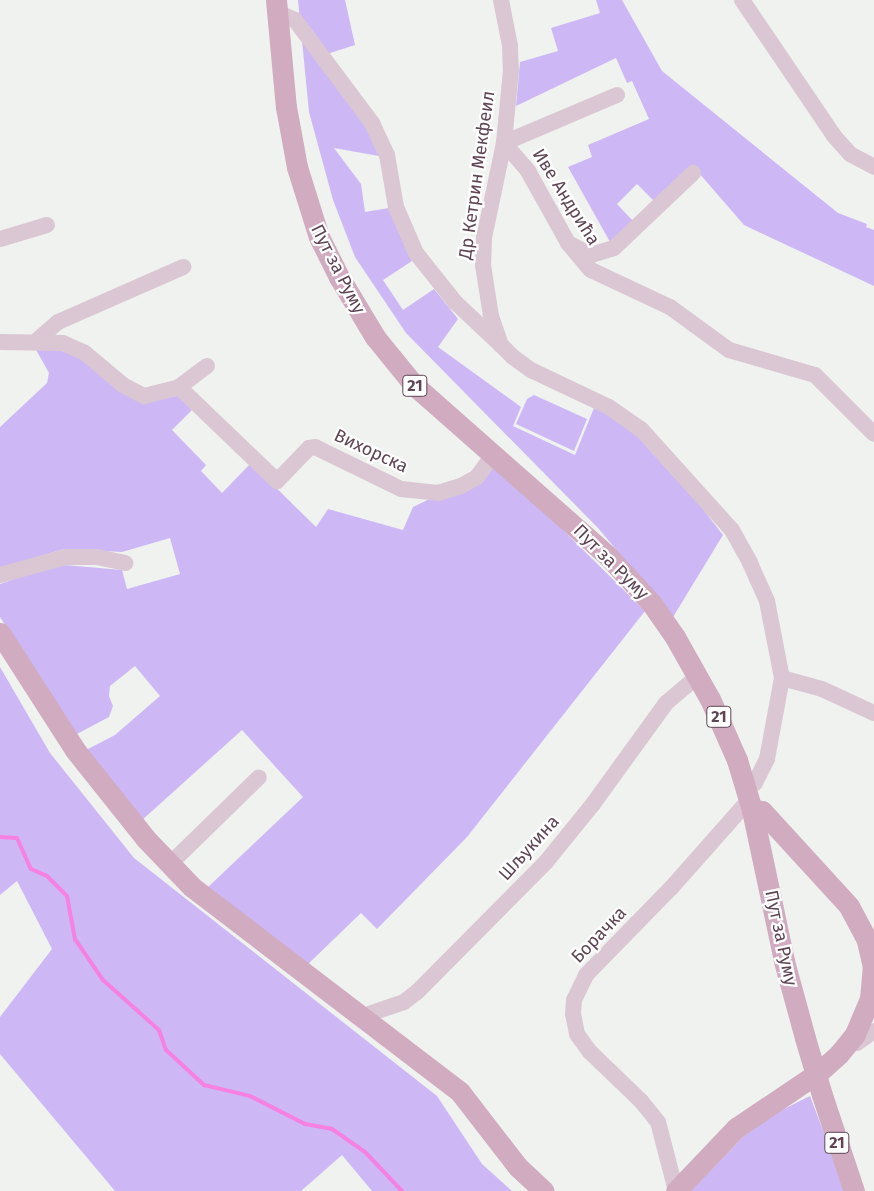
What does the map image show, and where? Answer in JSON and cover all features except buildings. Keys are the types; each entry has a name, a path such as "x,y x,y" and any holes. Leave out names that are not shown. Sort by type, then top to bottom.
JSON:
{"main road":[{"name":"Пут за Руму","path":"277,6 290,130 306,199 319,237 357,308 392,360 441,412 582,532 632,580 675,637 698,676 724,727 749,800 784,961 805,1038 854,1191"},
{"path":"0,633 75,750 170,864 192,887 460,1092 518,1167 544,1191"},
{"path":"676,1191 736,1128 819,1072 847,1044 870,999 873,967 867,940 840,894 762,811 749,800"}],"street":[{"name":"Др Кетрин Мекфеил","path":"501,0 510,46 504,143 488,215 482,265 491,316 501,345"},
{"path":"742,0 834,136 850,154 874,167"},
{"path":"277,6 295,20 304,31 381,140 396,207 416,253 455,302 531,370 609,407 641,429 709,502 732,530 767,600 782,678 822,689 874,713"},
{"path":"504,143 617,95"},
{"name":"Иве Андрића","path":"504,143 528,171 568,243 591,270 670,307 729,350 815,375 874,434"},
{"path":"568,243 590,255 614,248 693,173"},
{"path":"0,239 47,225"},
{"path":"35,342 58,322 183,267"},
{"path":"0,342 63,343 85,353 123,385 144,396 179,387 207,366"},
{"name":"Вихорска","path":"179,387 277,480 309,448 315,447 401,488 438,493 461,486 477,477 493,455"},
{"path":"0,575 66,557 97,557 125,564"},
{"name":"Шљукина","path":"363,1016 404,1002 416,992 546,862 666,703 698,676"},
{"name":"Борачка","path":"676,1191 658,1122 641,1101 590,1052 577,1034 572,1014 574,1000 586,975 638,923 749,800 766,759 782,678"},
{"path":"170,864 258,777"},
{"path":"847,1044 857,1043 874,1031"}],"shaded area":[{"path":"298,0 345,0 355,45 327,54 367,127 379,156 334,148 361,184 365,212 389,208 412,261 383,280 403,310 434,289 458,319 438,347 521,407 513,426 575,455 594,408 606,413 638,437 702,508 723,535 673,617 598,528 406,333 355,257 333,200 309,112"},
{"path":"596,0 622,0 662,71 838,213 867,224 866,227 874,230 874,286 744,225 692,165 654,201 637,184 617,204 633,221 610,242 568,167 592,157 588,145 649,119 632,81 627,83 616,58 516,106 520,62 558,51 551,28 600,13"},
{"path":"35,348 61,349 81,358 143,403 181,395 194,408 172,430 206,465 201,471 222,493 251,463 316,527 328,509 403,530 413,507 498,466 645,611 467,837 377,929 361,913 307,965 206,889 303,797 242,730 141,821 86,750 115,735 160,696 135,666 110,686 109,696 113,706 109,717 75,735 0,617 0,584 40,570 65,565 122,570 127,589 180,574 170,538 122,552 64,549 0,568 0,427 47,383 49,373"},
{"path":"534,395 587,419 574,451 516,424 527,399"},
{"path":"0,667 50,753 134,858 437,1096 482,1164 512,1191 372,1191 342,1155 301,1191 115,1191 0,1054 0,1017 52,949 17,881 0,895"},
{"path":"810,1096 846,1191 691,1191 743,1137 768,1117"}],"waterway":[{"path":"0,837 17,838 31,869 47,876 67,896 75,939 103,980 159,1030 166,1050 204,1085 250,1096 305,1124 332,1129 365,1152 402,1191"}]}
